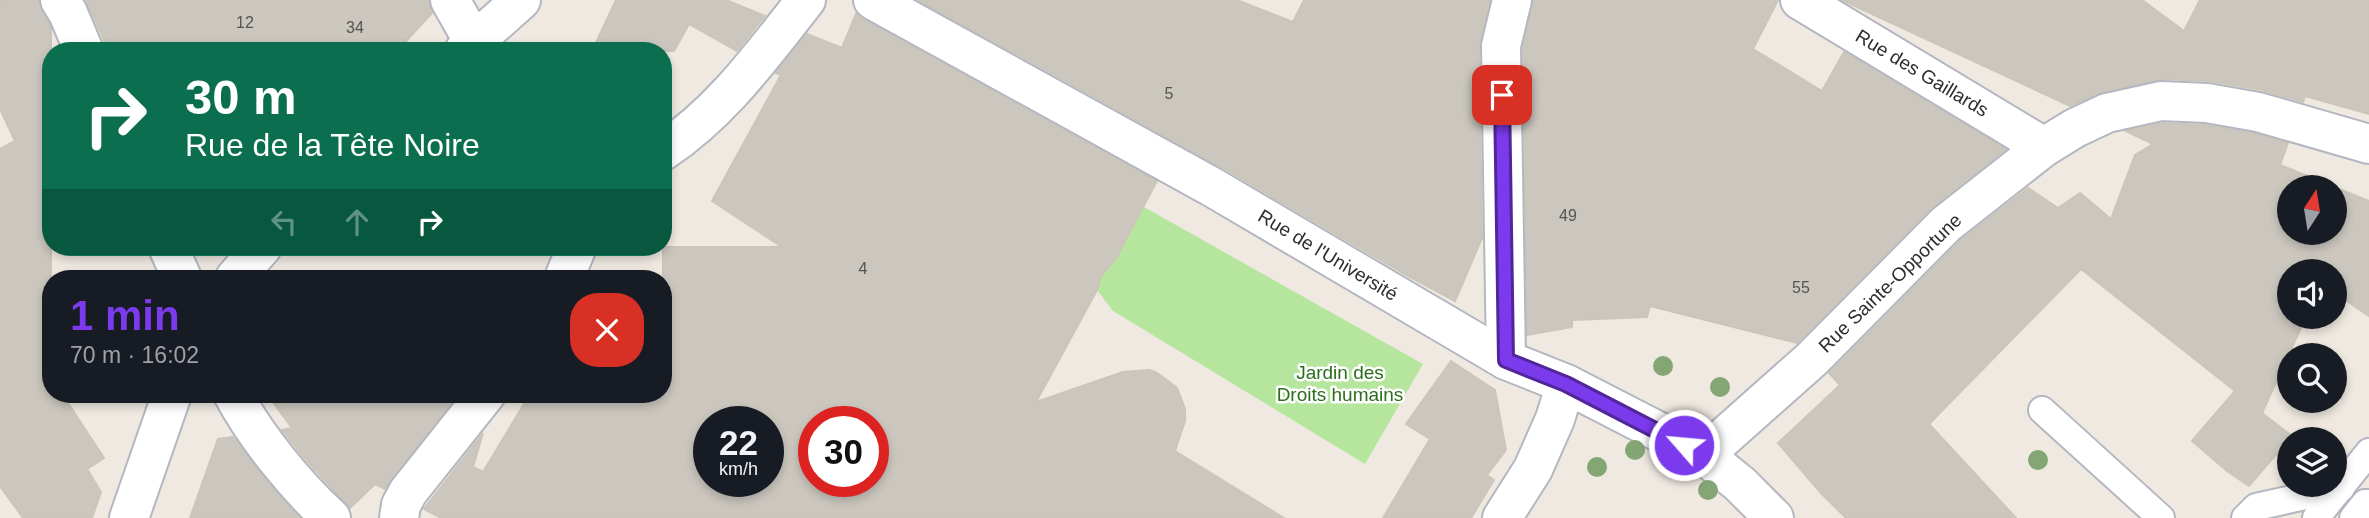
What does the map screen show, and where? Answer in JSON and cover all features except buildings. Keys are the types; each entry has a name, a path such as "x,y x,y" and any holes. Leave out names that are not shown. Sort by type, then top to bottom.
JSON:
{"street":[{"path":"60,0 81,42"},
{"path":"450,0 469,42"},
{"path":"478,42 521,0"},
{"path":"672,145 739,85 806,0"},
{"name":"Rue de l'Université","path":"873,0 1212,187 1506,360 1566,384 1704,455 1740,484 1774,518"},
{"path":"1506,360 1501,46 1512,0"},
{"name":"Rue des Gaillards","path":"1800,0 2044,147"},
{"name":"Rue Sainte-Opportune","path":"1704,455 1812,359 1946,225 2044,147 2107,113 2161,101 2207,103 2258,112 2369,144"},
{"path":"242,270 254,256"},
{"path":"1502,518 1533,469 1555,419 1566,384"},
{"path":"129,518 169,403"},
{"path":"239,403 269,447 308,495 331,518"},
{"path":"399,518 401,505 408,492 479,403"}],"lane":[{"path":"2042,410 2161,518"},
{"path":"2347,480 2369,452"},
{"path":"2245,518 2256,507 2301,497"},
{"path":"2316,518 2334,497"},
{"path":"2353,518 2365,503 2369,503"}],"green space":[{"name":"Jardin des Droits humains","path":"1144,207 1423,364 1365,464 1113,311 1097,290 1101,276 1116,258"}],"route":[{"path":"1502,95 1506,360 1566,384 1684,445"}]}
